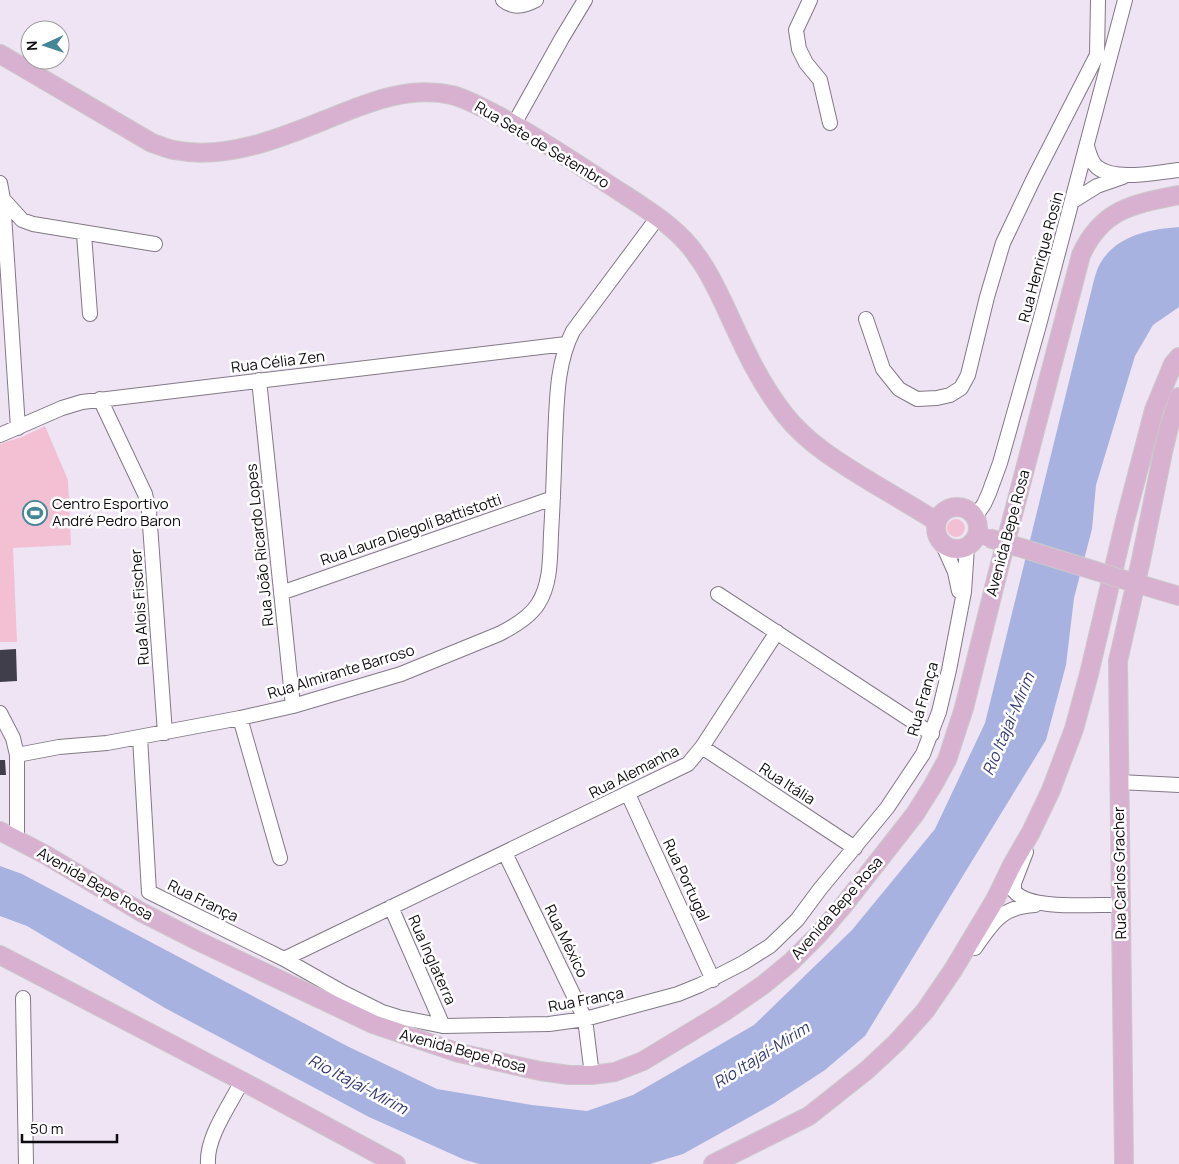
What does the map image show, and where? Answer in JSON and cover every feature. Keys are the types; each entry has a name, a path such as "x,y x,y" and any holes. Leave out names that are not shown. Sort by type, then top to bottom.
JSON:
{"main road":[{"name":"Rua Sete de Setembro","path":"0,54 152,143 173,150 192,152 264,144 386,97 408,93 452,95 472,102 514,124 625,195 658,218 682,238 697,254 708,273 753,366 769,394 800,431 848,468 936,521"},
{"name":"Avenida Bepe Rosa","path":"0,831 182,933 373,1024 459,1052 510,1065 569,1075 592,1076 615,1072 643,1060 724,1012 763,985 791,962 843,906 915,814 932,787 947,760 956,735 1081,255 1088,240 1097,228 1117,213 1136,205 1179,195"},
{"path":"713,1164 809,1116 860,1076 896,1043 925,1011 954,970 995,900 1051,790 1074,729 1089,674 1124,521 1154,410 1173,364 1179,357"},
{"name":"Rua Carlos Gracher","path":"1124,1164 1118,661 1130,582 1165,443 1179,397"},
{"path":"978,540 975,517 965,508 958,506 945,510 936,521 936,534 943,545 954,550 978,540 1179,596"},
{"path":"0,955 242,1081 396,1164"}],"street":[{"path":"503,0 508,4 520,6 536,0"},
{"path":"514,124 585,0"},
{"path":"810,0 796,30 799,49 820,80 830,123"},
{"path":"866,319 883,369 899,389 918,399 944,396 961,388 968,375 987,297 1004,244 1034,178 1103,57 1098,0"},
{"name":"Rua Henrique Rosin","path":"975,517 987,498 1000,463 1087,146 1103,57 1125,0"},
{"path":"1087,146 1091,159 1097,166 1112,174 1129,175 1179,170"},
{"path":"1073,201 1097,186 1129,175"},
{"path":"0,183 3,199 18,428"},
{"path":"3,199 15,213 28,222 44,227 155,244"},
{"name":"Rua Almirante Barroso","path":"17,754 107,744 293,706 401,674 499,634 523,620 538,605 546,584 549,565 557,405 566,344 573,331 658,218"},
{"path":"84,234 90,314"},
{"name":"Rua Célia Zen","path":"0,436 62,408 100,399 566,344"},
{"name":"Rua João Ricardo Lopes","path":"258,380 293,706"},
{"name":"Rua Alois Fischer","path":"100,399 144,494 149,511 165,733"},
{"name":"Rua Laura Diegoli Battistotti","path":"281,593 553,498"},
{"name":"Rua França","path":"140,737 150,892 284,959 344,993 382,1012 398,1017 443,1026 549,1024 586,1020 678,994 713,980 770,946 797,920 903,787 923,754 932,734 949,670 962,604 978,540"},
{"name":"Rua França","path":"943,545 955,572 962,604"},
{"path":"718,594 932,734"},
{"name":"Rua Alemanha","path":"284,959 681,769 695,758 777,632"},
{"path":"0,713 13,738 17,754 17,840"},
{"path":"240,718 280,858"},
{"name":"Rua Itália","path":"702,747 855,848"},
{"path":"1119,782 1179,785"},
{"name":"Rua Portugal","path":"628,794 713,980"},
{"path":"1031,832 1026,854 1014,882 1014,891 1024,900 1041,904"},
{"name":"Rua México","path":"505,853 586,1020 592,1076"},
{"path":"954,970 969,956 989,928 1004,912 1018,906 1041,904 1120,904"},
{"name":"Rua Inglaterra","path":"391,908 443,1026"},
{"path":"23,998 26,1164"},
{"path":"208,1164 212,1139 242,1081"}],"shaded area":[{"name":"Centro Esportivo André Pedro Baron","path":"45,426 68,480 71,545 13,548 17,642 0,642 0,444 22,437"},
{"path":"956,519 962,522 965,528 962,534 956,537 950,534 947,528 950,522"}],"water":[{"name":"Rio Itajaí-Mirim","path":"1179,227 1179,307 1153,325 1135,356 1096,485 1092,529 1074,598 1066,665 1046,740 865,1036 825,1070 773,1104 683,1154 650,1164 480,1164 465,1160 369,1117 165,1008 27,926 0,916 0,866 22,874 347,1046 437,1089 532,1105 587,1111 633,1095 754,1025 852,930 935,829 985,723 1098,267 1116,245 1136,235"}],"building":[{"path":"16,649 17,681 0,682 0,650"},
{"path":"0,760 5,760 6,775 0,775"}],"place":[{"name":"Centro Esportivo André Pedro Baron","path":"35,513"}]}
